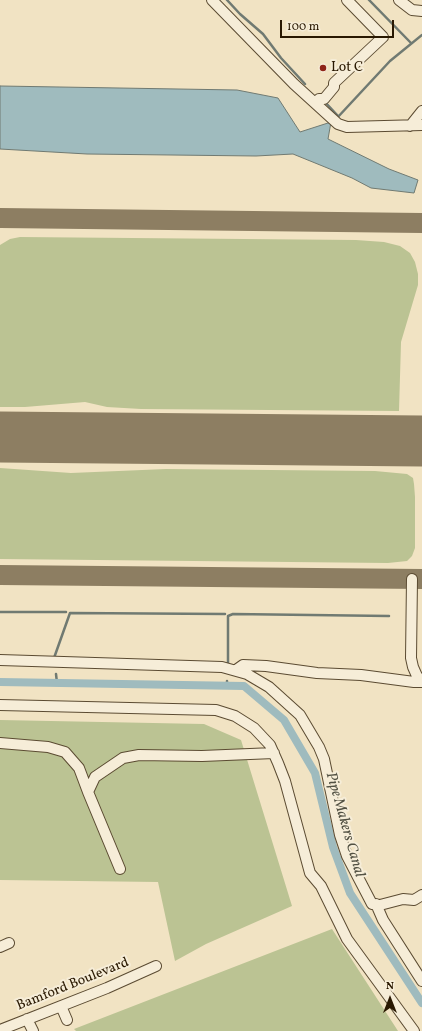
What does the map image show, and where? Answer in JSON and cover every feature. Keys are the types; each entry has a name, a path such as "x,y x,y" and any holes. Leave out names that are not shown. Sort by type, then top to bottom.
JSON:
{"street":[{"path":"212,0 294,84 317,101 338,124 347,127 419,118"},
{"path":"317,101 324,99 334,87 334,83 383,37 347,0"},
{"path":"399,0 412,10 422,11"},
{"path":"412,579 412,658 413,667 417,676 422,681"},
{"path":"0,660 222,666 246,674 268,687 300,715 307,725 324,759 340,835 347,856 372,904 380,905 403,899 414,900 422,895"},
{"path":"236,670 242,664 317,673 361,675 414,682 422,681"},
{"path":"0,705 216,710 235,716 254,728 270,745 285,781 310,873 321,886 347,939 414,1031"},
{"path":"0,743 48,747 65,752 79,768 120,869"},
{"path":"88,792 95,777 123,758 139,755 202,756 274,753"},
{"path":"376,904 384,920 422,981"},
{"name":"Bamford Boulevard","path":"0,1030 107,988 156,966"},
{"path":"60,1006 67,1020"},
{"path":"27,1019 33,1031"}],"green space":[{"path":"20,237 356,240 384,242 400,246 410,253 415,262 418,274 418,285 401,342 399,411 141,409 107,407 85,402 25,407 0,407 0,245 10,239"},
{"path":"0,468 71,473 166,469 375,471 407,474 413,478 414,484 415,548 412,556 407,561 388,563 0,559"},
{"path":"0,720 204,724 241,740 292,906 206,944 175,961 158,882 0,880"},
{"path":"332,929 398,1031 76,1031 74,1029"}],"water":[{"path":"0,86 237,90 278,98 300,132 331,122 328,139 389,169 418,180 414,193 371,188 352,178 293,154 256,156 87,154 0,149"}],"waterway":[{"path":"227,0 240,14 263,34 281,58 305,84"},
{"path":"369,0 411,43"},
{"path":"337,118 390,61 422,35"},
{"path":"325,102 338,116"},
{"path":"0,612 66,612"},
{"path":"54,658 70,613 225,614"},
{"path":"228,664 228,616 233,614 389,616"},
{"path":"56,674 57,683"},
{"name":"Pipe Makers Canal","path":"227,681 227,686"},
{"name":"Pipe Makers Canal","path":"0,682 244,686 284,720 315,773 333,847 350,893 422,1003"}],"taxiway":[{"path":"0,218 422,223"},
{"path":"0,575 422,579"}],"runway":[{"path":"0,437 422,441"}],"place":[{"name":"Lot C","path":"323,68"}]}
